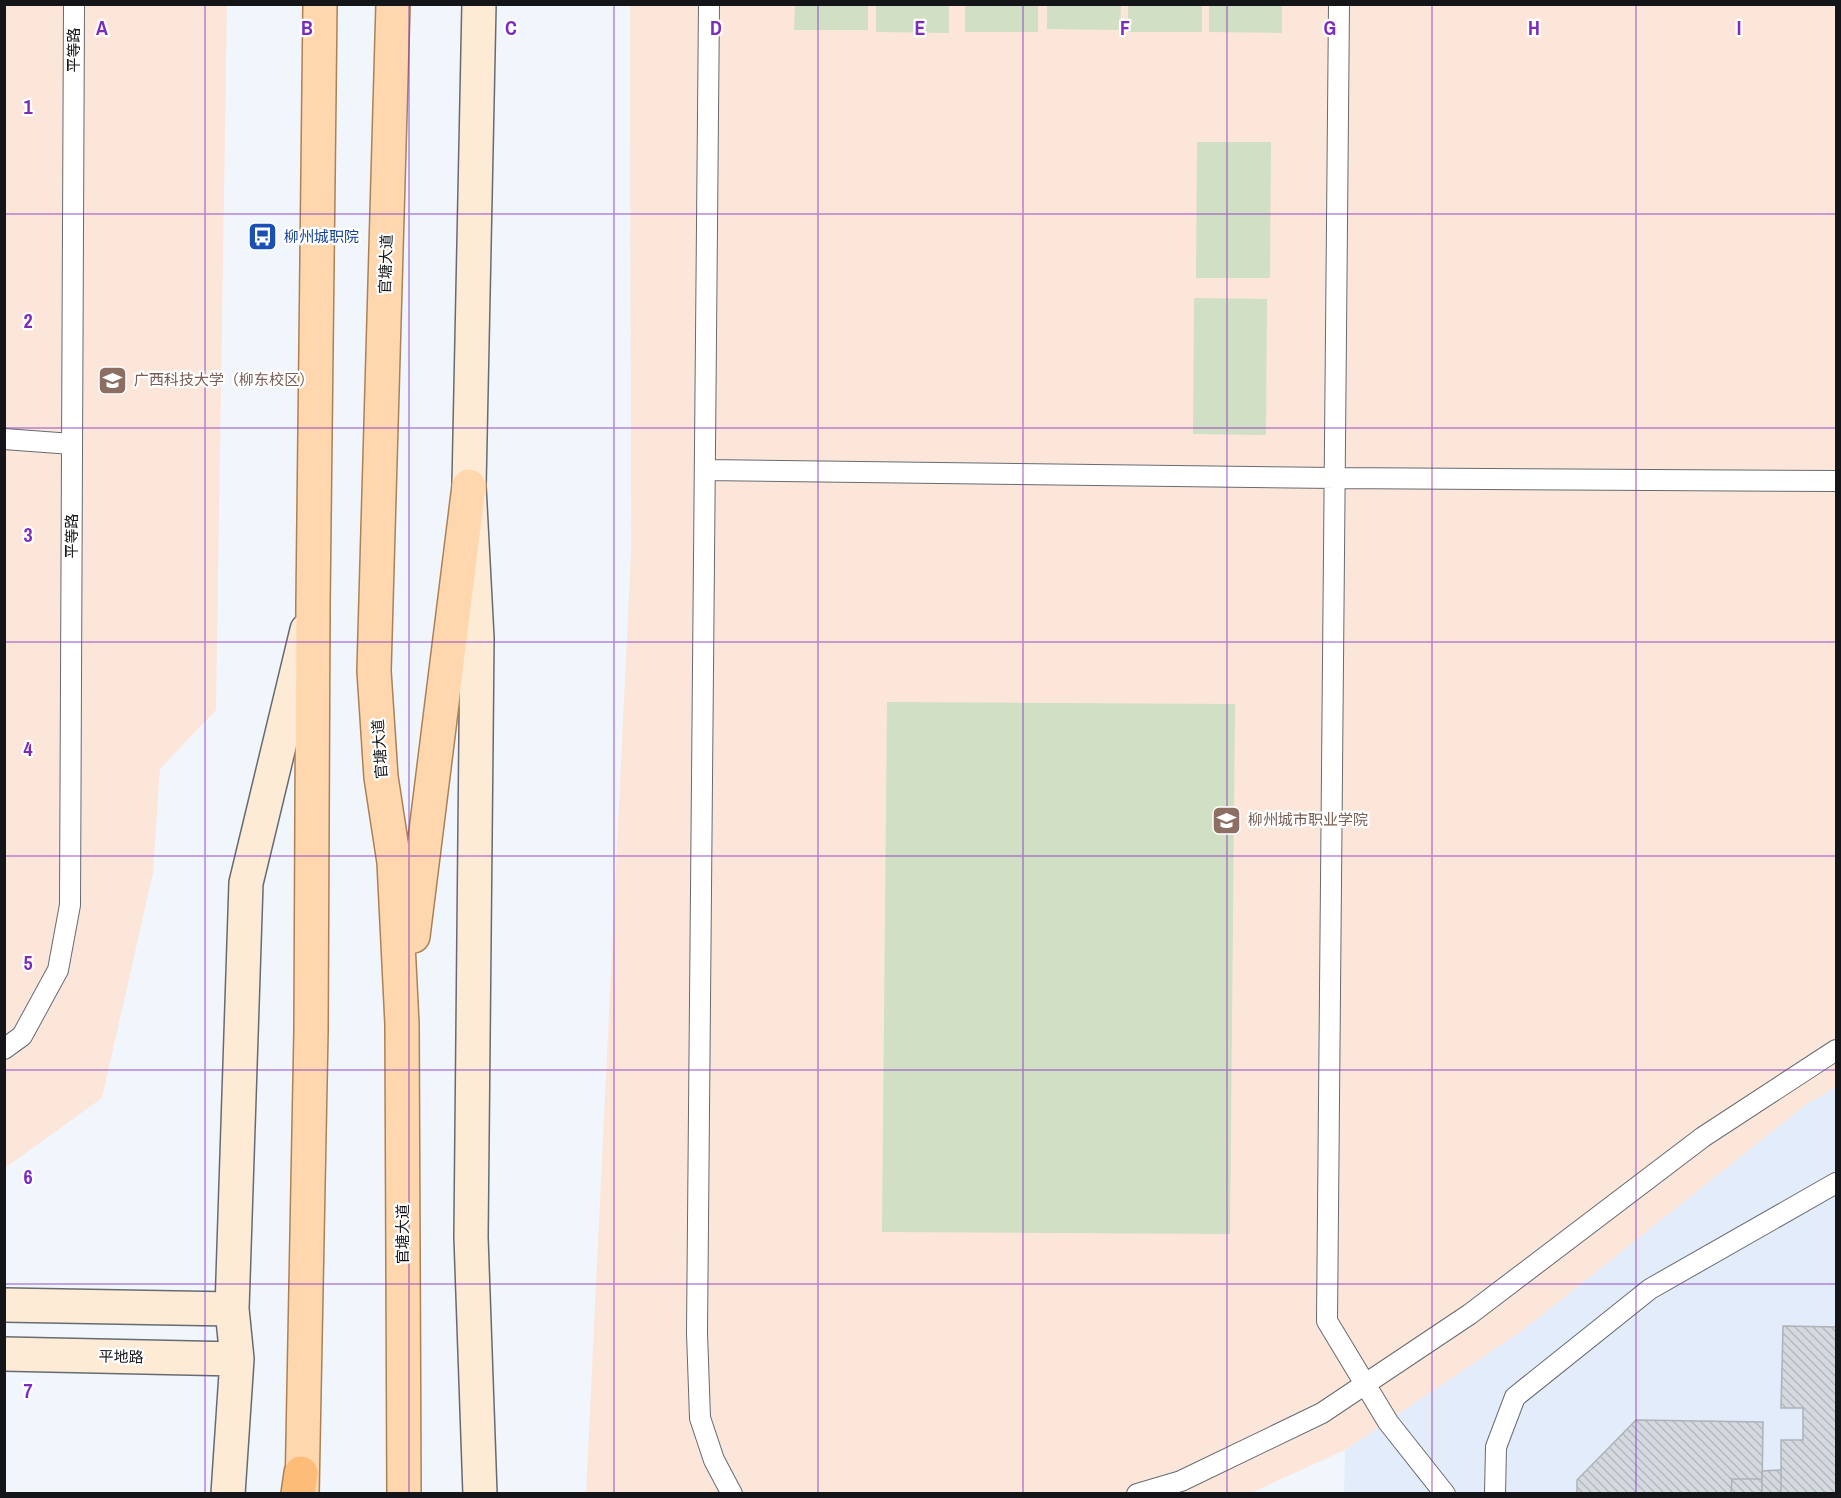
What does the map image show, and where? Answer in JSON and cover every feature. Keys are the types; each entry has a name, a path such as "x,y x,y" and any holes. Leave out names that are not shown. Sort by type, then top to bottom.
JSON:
{"main road":[{"path":"300,1487 311,1043 320,4"},
{"name":"官塘大道","path":"393,4 374,671 381,777 394,862 402,1024 404,1494"},
{"path":"479,4 469,486 477,639 471,1237 480,1494"},
{"path":"402,1024 469,486"},
{"path":"228,1494 237,1359 232,1309 246,883 313,605"},
{"path":"4,1305 232,1309"},
{"name":"平地路","path":"4,1354 237,1359"}],"lane":[{"name":"平等路","path":"4,1049 22,1036 58,970 70,905 74,4"},
{"path":"709,4 697,1333 700,1418 714,1460 732,1494"},
{"path":"1339,4 1327,1322 1388,1422 1445,1494"},
{"path":"4,439 72,444"},
{"path":"705,470 1335,478 1836,481"},
{"path":"1137,1494 1181,1481 1322,1413 1470,1314 1702,1137 1836,1050"},
{"path":"1495,1494 1496,1447 1515,1397 1650,1289 1836,1183"}],"shaded area":[{"name":"广西科技大学（柳东校区）","path":"5,5 227,5 216,710 160,769 153,873 102,1098 5,1168"},
{"name":"柳州城市职业学院","path":"630,5 1836,5 1836,1087 1808,1103 1523,1330 1345,1450 1251,1493 586,1494 631,553"},
{"path":"1836,1087 1836,1493 1344,1494 1345,1450 1523,1330 1808,1103"}],"green space":[{"path":"795,5 868,5 868,30 794,30"},
{"path":"876,5 949,5 949,33 876,32"},
{"path":"965,5 1038,5 1038,32 965,32"},
{"path":"1047,5 1121,5 1120,30 1047,29"},
{"path":"1128,5 1202,5 1202,32 1128,32"},
{"path":"1209,5 1282,5 1282,33 1209,32"},
{"path":"1197,142 1271,142 1270,278 1196,278"},
{"path":"1194,298 1267,299 1266,435 1193,434"},
{"path":"887,702 1235,704 1230,1234 882,1232"}],"building":[{"path":"1783,1326 1836,1327 1836,1494 1781,1494 1781,1440 1803,1440 1803,1408 1781,1408"},
{"path":"1636,1420 1763,1422 1762,1494 1577,1494 1577,1480"},
{"path":"1781,1470 1781,1494 1762,1494 1762,1471"},
{"path":"1732,1479 1762,1479 1762,1494 1731,1494"}],"place":[{"name":"柳州城职院","path":"263,237"},
{"name":"广西科技大学（柳东校区）","path":"113,380"},
{"name":"柳州城市职业学院","path":"1227,820"}]}
